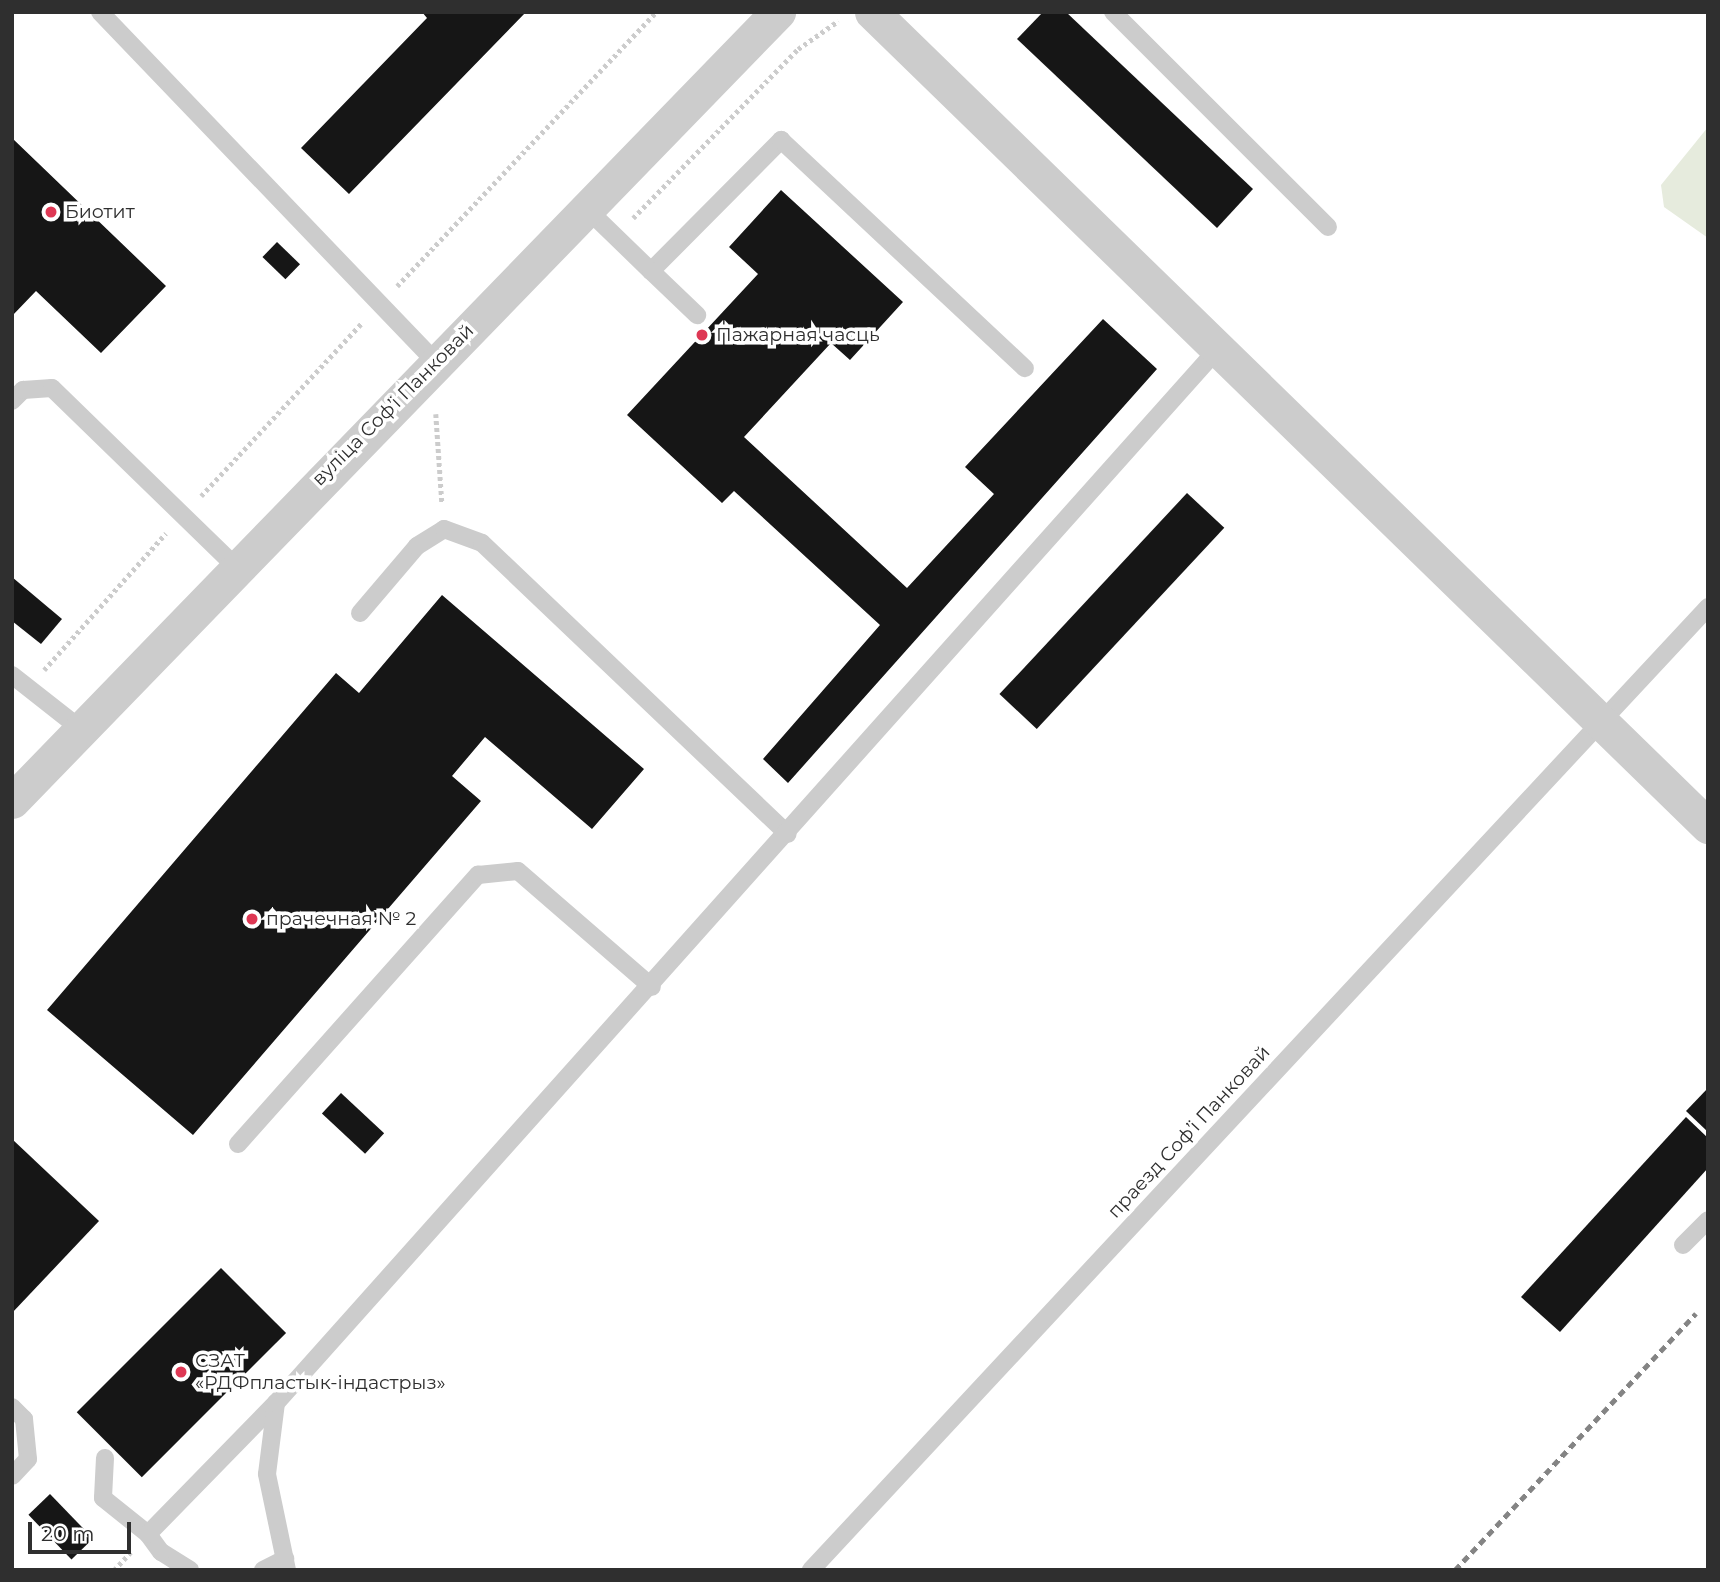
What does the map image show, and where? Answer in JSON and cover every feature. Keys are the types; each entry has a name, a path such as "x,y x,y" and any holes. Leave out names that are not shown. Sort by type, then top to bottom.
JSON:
{"street":[{"name":"вуліца Софʼі Панковай","path":"12,802 78,727 778,12"},
{"path":"872,12 1598,724 1708,826"}],"lane":[{"path":"100,12 378,307 436,362"},
{"path":"1113,12 1328,227"},
{"path":"651,271 781,140 1025,368"},
{"path":"587,209 697,315"},
{"path":"148,1534 276,1403 652,987 1216,351"},
{"path":"12,401 23,390 52,388 181,517 235,566"},
{"path":"360,613 417,546 444,529 482,543 788,834"},
{"name":"праезд Софʼі Панковай","path":"811,1570 1708,607"},
{"path":"12,675 78,727"},
{"path":"238,1144 478,875 518,871 652,987"},
{"path":"1683,1245 1708,1220"},
{"path":"263,1570 286,1564 267,1474 276,1403"},
{"path":"12,1407 24,1419 28,1459 12,1476"},
{"path":"105,1458 103,1498 148,1534 161,1552 190,1570"}],"path":[{"path":"28,688 181,517 656,12"}],"shaded area":[{"path":"1708,127 1708,238 1664,207 1661,185"}],"building":[{"path":"422,12 526,12 349,194 301,148 427,18"},
{"path":"1043,12 1066,12 1253,189 1217,228 1017,39"},
{"name":"Биотит","path":"12,138 166,286 101,353 36,291 12,316"},
{"path":"781,190 903,302 850,360 831,343 744,437 907,588 994,494 965,467 1103,319 1157,369 788,783 763,759 880,625 734,491 722,503 627,415 758,274 729,247"},
{"path":"277,242 300,264 285,279 262,257"},
{"path":"1187,493 1224,528 1037,729 999,694"},
{"path":"12,577 62,619 41,644 12,621"},
{"name":"прачечная № 2","path":"442,595 644,769 592,829 485,737 452,776 481,801 193,1135 47,1010 336,673 359,693"},
{"path":"1708,1088 1708,1132 1686,1111"},
{"path":"341,1093 384,1133 365,1154 322,1113"},
{"path":"1686,1117 1708,1138 1708,1168 1560,1332 1521,1297"},
{"path":"12,1139 99,1221 12,1313"},
{"name":"СЗАТ «РДФпластык-індастрыз»","path":"221,1268 286,1333 142,1477 77,1412"},
{"path":"50,1494 93,1539 71,1559 28,1515"}],"railway":[{"path":"1455,1570 1696,1313"}],"place":[{"name":"Биотит","path":"51,212"},
{"name":"Пажарная часць","path":"702,335"},
{"name":"прачечная № 2","path":"252,919"},
{"name":"СЗАТ «РДФпластык-індастрыз»","path":"181,1372"}]}
